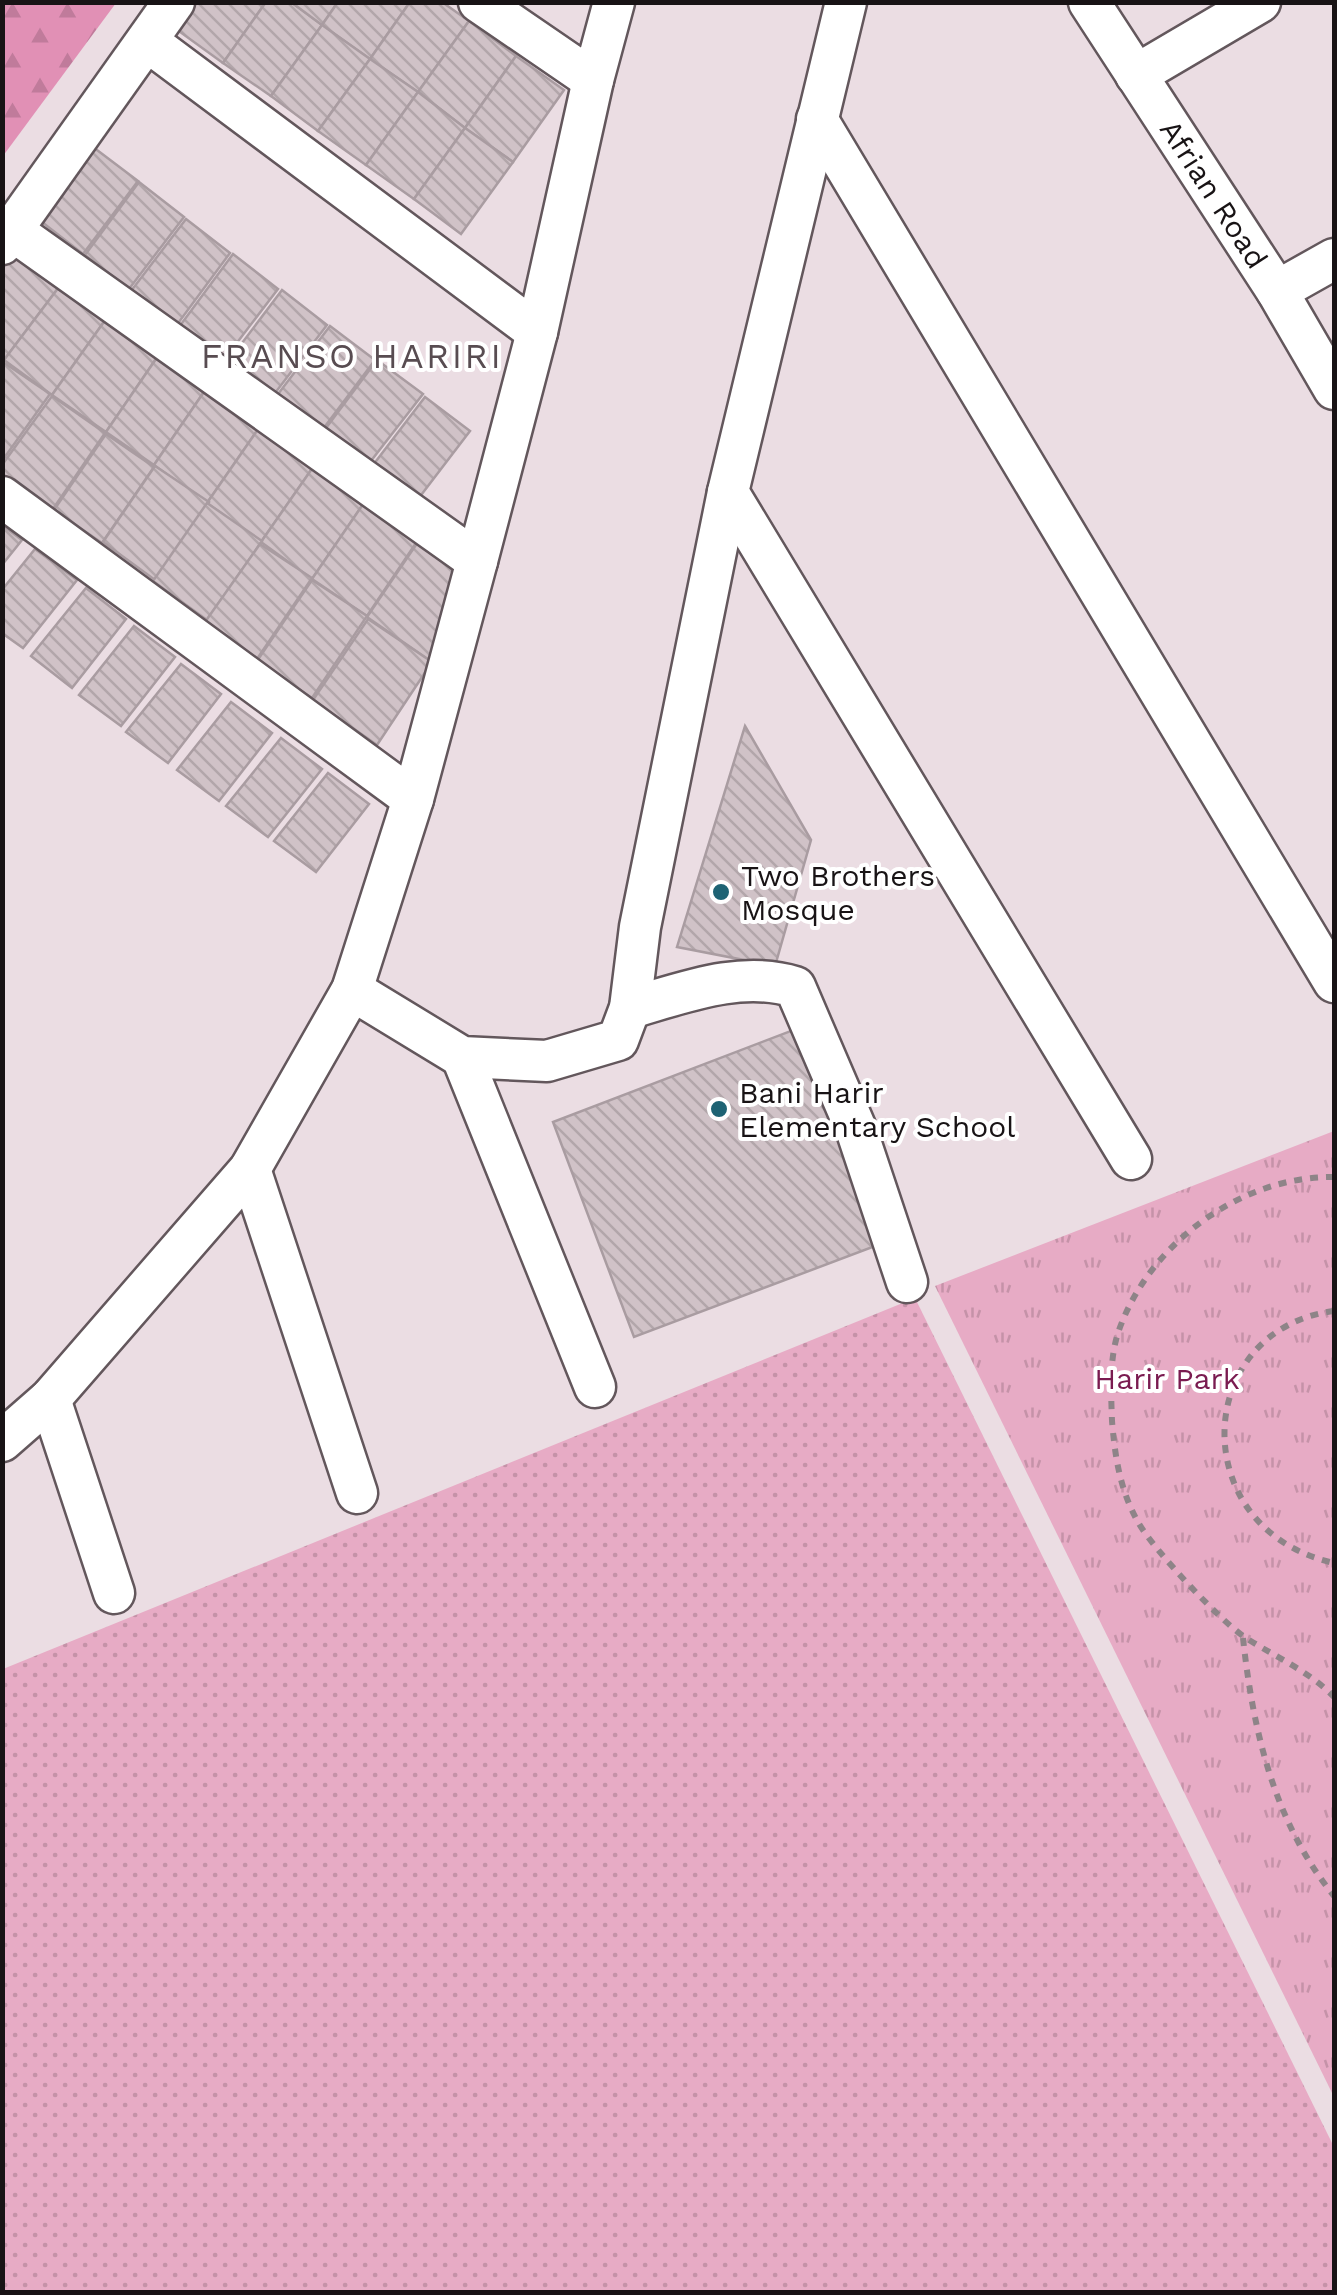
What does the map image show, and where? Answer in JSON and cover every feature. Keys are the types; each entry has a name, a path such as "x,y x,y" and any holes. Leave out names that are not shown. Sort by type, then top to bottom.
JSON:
{"street":[{"path":"174,2 8,237 477,561"},
{"path":"479,2 593,80"},
{"path":"2,1441 50,1399 250,1169 352,990 413,799 477,561 537,332 614,2"},
{"path":"352,990 462,1058 547,1061 618,1040 630,1008 640,927 728,492 846,2"},
{"name":"Afrian Road","path":"1089,2 1277,291 1334,388"},
{"path":"1136,75 1260,2"},
{"path":"147,41 537,332"},
{"path":"818,118 1334,982"},
{"path":"1277,291 1334,258"},
{"path":"728,492 1131,1159"},
{"path":"2,496 413,799"},
{"path":"630,1008 712,984 773,980 794,987 856,1129 907,1282"},
{"path":"462,1058 595,1387"},
{"path":"250,1169 357,1492"},
{"path":"50,1399 114,1593"}],"path":[{"path":"1334,1177 1273,1186 1222,1207 1176,1242 1145,1278 1118,1332 1110,1388 1115,1465 1137,1521 1156,1550 1242,1636 1317,1679 1334,1697"},
{"path":"1334,1311 1292,1324 1260,1348 1237,1380 1225,1418 1225,1458 1238,1496 1262,1528 1294,1551 1334,1563"},
{"path":"1242,1636 1250,1703 1267,1768 1288,1824 1334,1896"}],"green space":[{"path":"2,3 116,3 3,156"},
{"name":"Harir Park","path":"1334,1131 1334,2097 935,1286"},
{"path":"915,1298 1334,2147 1334,2292 3,2292 3,1669"}],"building":[{"path":"194,2 266,2 223,63 176,29"},
{"path":"266,2 291,2 322,25 271,96 223,63"},
{"path":"291,2 338,2 322,25"},
{"path":"338,2 410,2 370,59 322,25"},
{"path":"410,2 442,2 469,21 418,92 370,59"},
{"path":"469,21 516,56 465,128 418,92"},
{"path":"322,25 370,59 318,131 271,96"},
{"path":"516,56 564,90 513,162 465,128"},
{"path":"370,59 418,92 366,165 318,131"},
{"path":"418,92 465,128 414,199 366,165"},
{"path":"465,128 513,162 461,234 414,199"},
{"path":"93,147 138,181 83,254 38,219"},
{"path":"139,182 184,217 129,289 85,255"},
{"path":"186,219 230,253 176,326 131,291"},
{"path":"14,253 59,287 4,360 2,268"},
{"path":"233,254 278,289 223,361 179,327"},
{"path":"59,287 106,319 52,395 4,360"},
{"path":"282,290 327,325 272,397 227,363"},
{"path":"106,319 158,356 106,432 52,395"},
{"path":"330,326 375,360 320,433 275,398"},
{"path":"158,356 206,389 154,465 106,432"},
{"path":"377,360 423,394 367,466 323,432"},
{"path":"2,363 50,394 2,461"},
{"path":"206,389 261,425 207,503 154,465"},
{"path":"52,396 105,433 53,509 2,474 2,465"},
{"path":"425,397 470,431 415,503 370,469"},
{"path":"261,425 316,463 261,542 207,503"},
{"path":"106,434 154,467 102,543 54,510"},
{"path":"316,463 368,497 312,579 261,542"},
{"path":"155,466 209,502 155,580 103,542"},
{"path":"368,497 422,534 367,616 312,579"},
{"path":"207,503 262,541 207,620 153,581"},
{"path":"2,525 22,540 2,565"},
{"path":"422,536 462,563 432,662 367,617"},
{"path":"260,544 312,578 257,659 205,622"},
{"path":"35,549 77,580 23,648 2,633 2,590"},
{"path":"312,580 367,616 312,698 257,661"},
{"path":"86,588 126,619 72,688 31,656"},
{"path":"368,619 432,662 377,745 313,700"},
{"path":"134,626 175,657 121,726 79,695"},
{"path":"181,664 221,694 168,763 126,732"},
{"path":"231,702 272,733 219,801 177,770"},
{"path":"745,726 811,840 775,966 677,947"},
{"path":"281,738 322,769 268,837 226,806"},
{"path":"328,773 369,804 316,872 274,841"},
{"path":"809,1024 891,1240 634,1337 553,1122"}],"place":[{"name":"Two Brothers Mosque","path":"721,892"},
{"name":"Bani Harir Elementary School","path":"719,1109"}],"district":[{"name":"FRANSO HARIRI","path":"352,356"}]}
